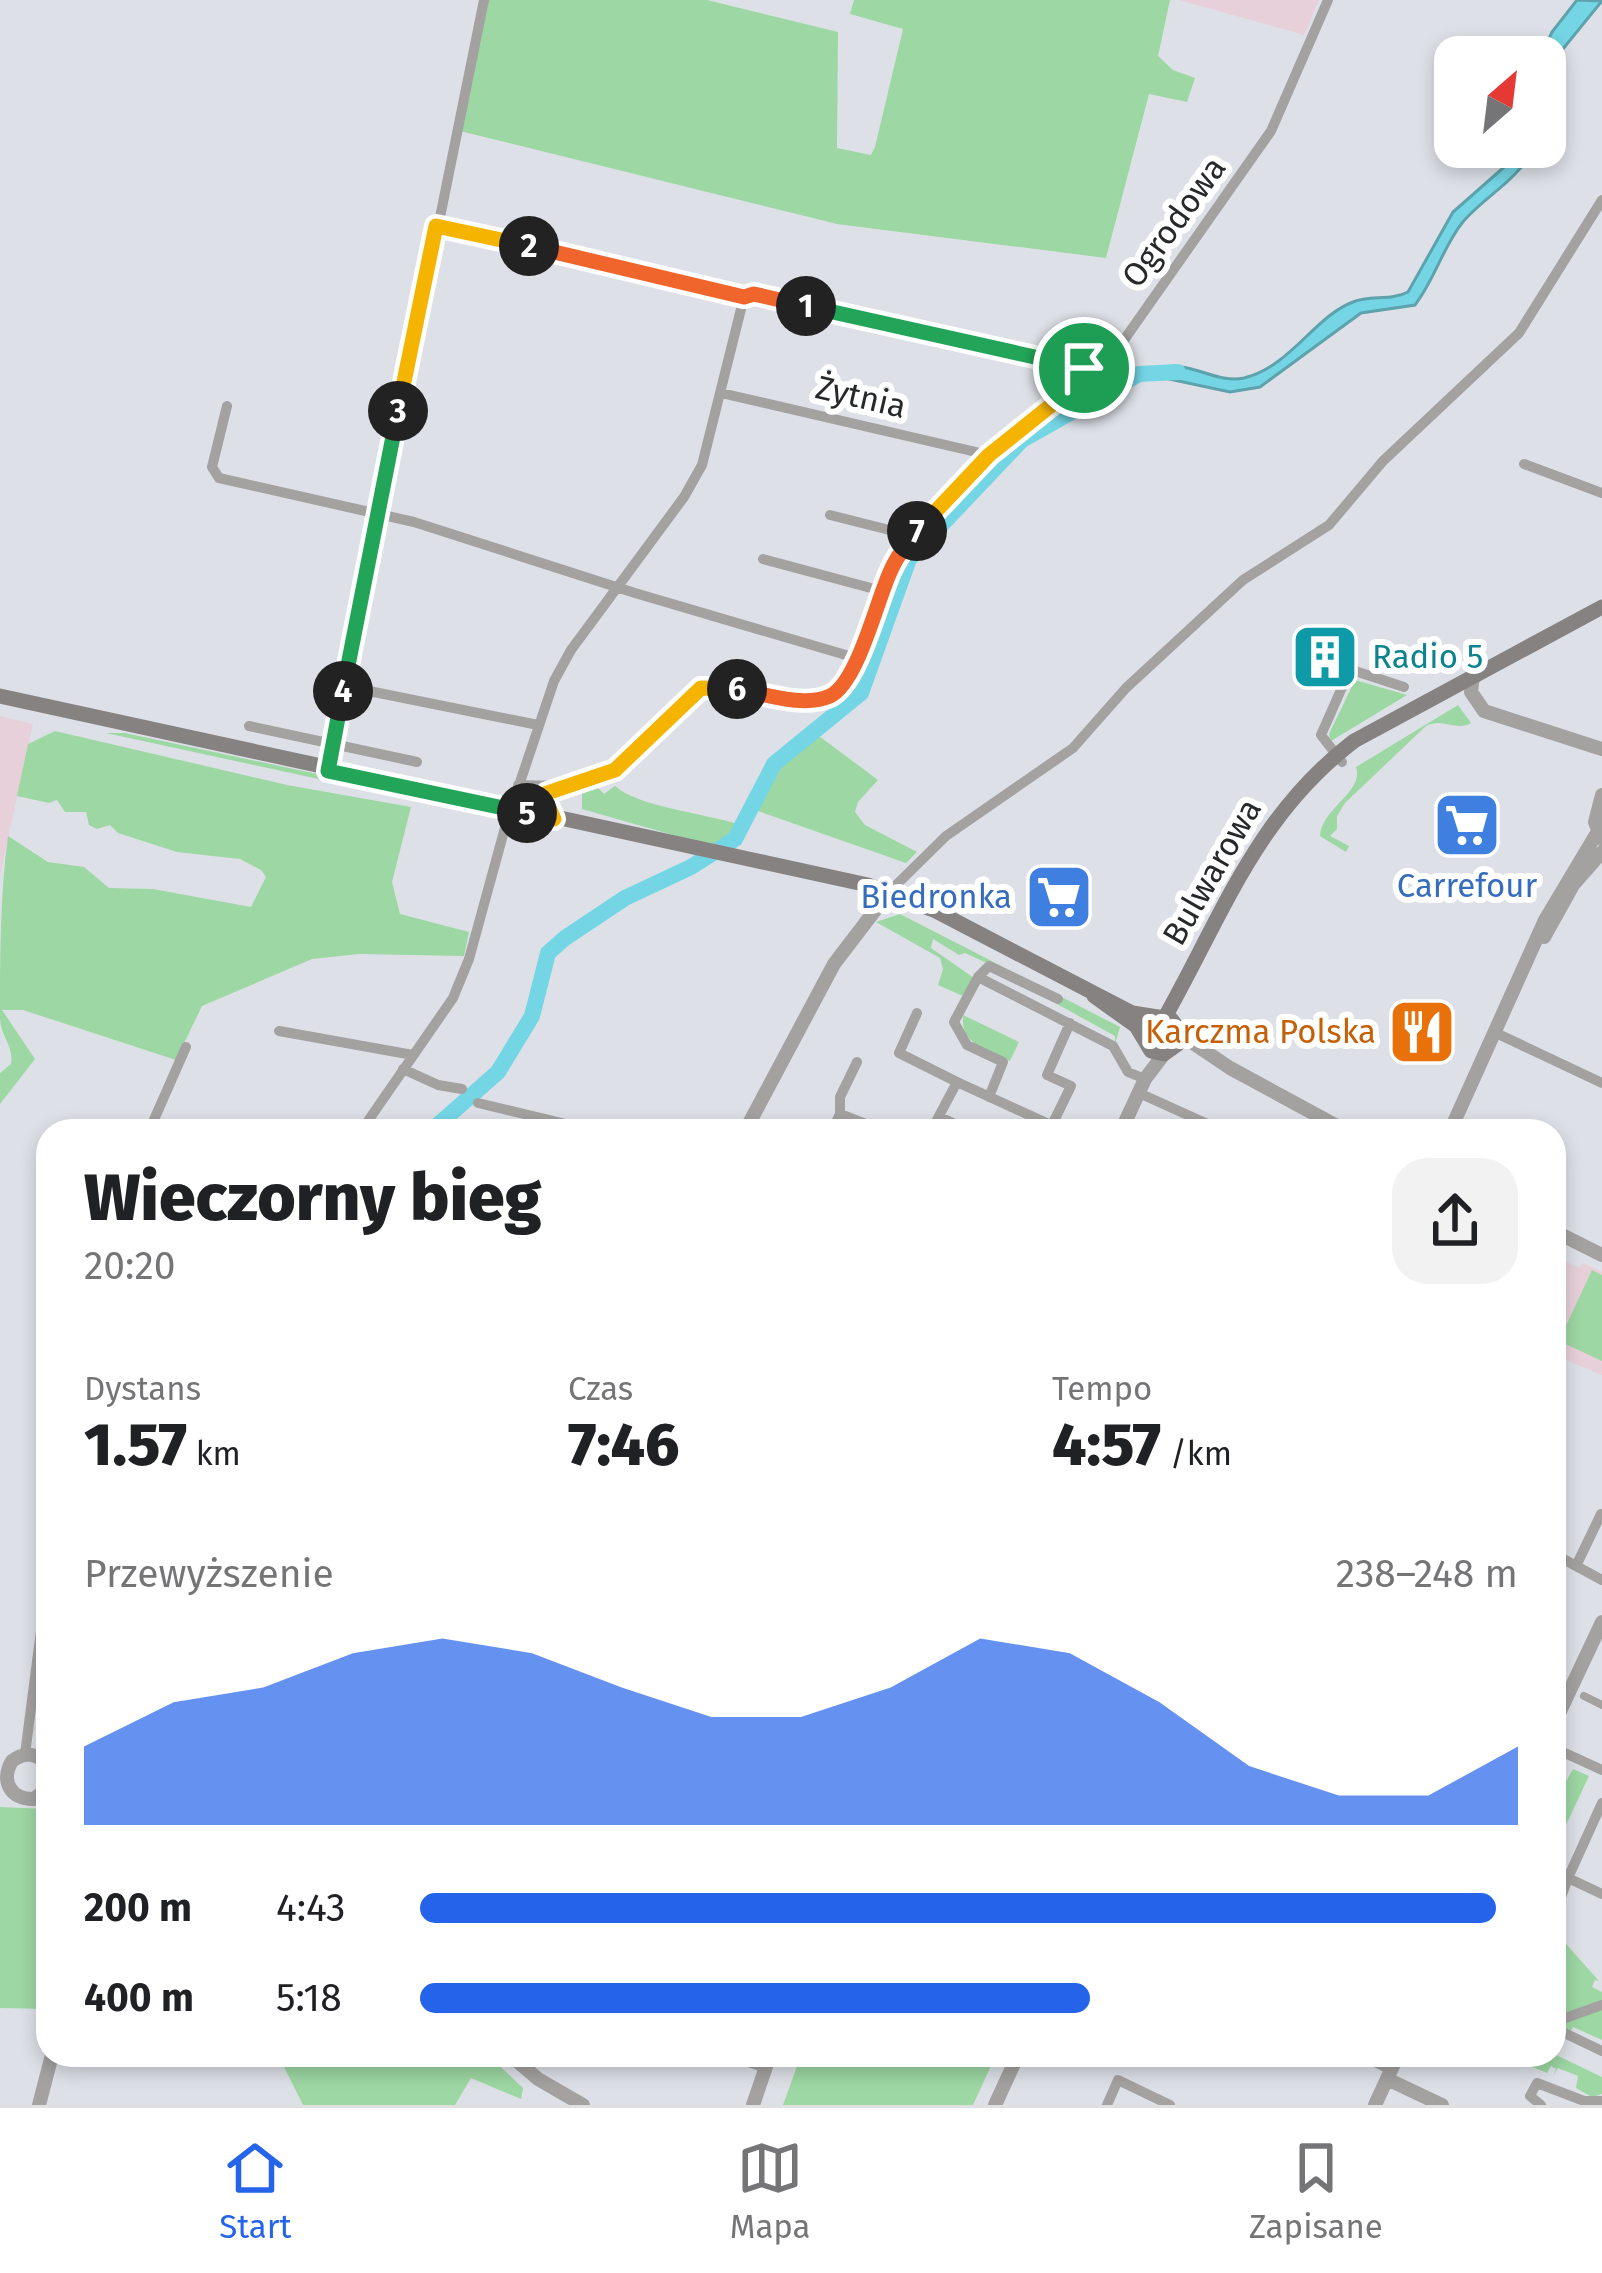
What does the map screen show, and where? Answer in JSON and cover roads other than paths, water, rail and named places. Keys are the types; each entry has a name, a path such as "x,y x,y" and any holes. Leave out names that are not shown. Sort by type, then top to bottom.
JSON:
{"main road":[{"name":"Bulwarowa","path":"1163,1035 1258,857 1338,759 1382,728 1602,607"},
{"path":"0,696 890,892 1145,1018 1163,1035"}],"street":[{"path":"328,771 484,0"},
{"name":"Ogrodowa","path":"856,658 892,567 913,536 989,455 1074,387 1084,368 1112,357 1240,180 1282,111 1328,0"},
{"path":"751,1119 834,964 890,892 946,836 1073,748 1137,677 1243,580 1330,525 1393,451 1500,354 1533,315 1602,200"},
{"path":"436,226 1084,368"},
{"path":"369,1119 453,998 554,681 702,465 744,297"},
{"name":"Żytnia","path":"721,393 989,455"},
{"path":"227,406 212,467 218,478 380,513 856,658 844,685 834,695 815,700 726,687 701,688 615,770 547,793 554,819"},
{"path":"1524,464 1602,494"},
{"path":"830,515 913,536"},
{"path":"764,559 882,591"},
{"path":"1338,759 1321,735 1348,674 1355,671 1404,687"},
{"path":"1466,685 1484,711 1602,749"},
{"path":"344,686 538,725"},
{"path":"249,726 417,762"},
{"path":"518,784 559,788"},
{"path":"1456,1119 1562,887 1600,836 1595,811 1602,795"},
{"path":"1534,951 1573,885 1602,852"},
{"path":"989,1096 1004,1062 967,1045 953,1022 978,977 989,966 1058,999"},
{"path":"978,977 1113,1046 1142,1086 1201,1119"},
{"path":"917,1013 898,1053 1039,1119"},
{"path":"1061,1119 1070,1086 1047,1075 1070,1023"},
{"path":"279,1030 412,1055"},
{"path":"1496,1033 1602,1084"},
{"path":"1127,1119 1163,1035 1324,1119"},
{"path":"154,1119 186,1047"},
{"path":"838,1119 840,1097 857,1062"},
{"path":"403,1069 438,1085 462,1089"},
{"path":"944,1119 940,1117 957,1082"},
{"path":"478,1103 545,1119"},
{"path":"840,1114 853,1119"},
{"path":"1566,1237 1602,1255"},
{"path":"1576,1566 1600,1514"},
{"path":"1566,1561 1602,1580"},
{"path":"1566,1698 1602,1622"},
{"path":"36,1638 4,1791 27,1799 36,1795"},
{"path":"1584,1696 1602,1705"},
{"path":"0,1752 12,1762"},
{"path":"1566,1754 1602,1770"},
{"path":"1566,1883 1602,1804"},
{"path":"1568,1878 1602,1894"},
{"path":"1566,2020 1602,2005"},
{"path":"1566,2032 1602,2051"},
{"path":"39,2105 49,2067"},
{"path":"524,2067 584,2105"},
{"path":"753,2105 766,2067"},
{"path":"995,2105 1012,2067"},
{"path":"1377,2067 1442,2105"},
{"path":"1375,2105 1393,2067"},
{"path":"1107,2105 1118,2080 1170,2105"},
{"path":"1541,2105 1530,2096 1537,2083 1584,2102 1602,2101"}],"water":[{"path":"1577,0 1602,1 1566,45 1566,36 1550,36"},
{"path":"1503,168 1521,168 1462,223 1415,305 1361,313 1260,387 1230,392 1164,378 1161,373 1161,368 1172,366 1244,378 1289,353 1339,309 1360,300 1408,292 1453,212"}],"waterway":[{"path":"445,1119 498,1072 532,1016 548,953 625,898 691,867 735,839 774,764 861,693 909,559 1022,440 1139,374 1178,372"}],"place":[{"name":"Radio 5","path":"1325,657"},
{"name":"Carrefour","path":"1467,825"},
{"name":"Biedronka","path":"1059,897"},
{"name":"Karczma Polska","path":"1422,1032"}]}
